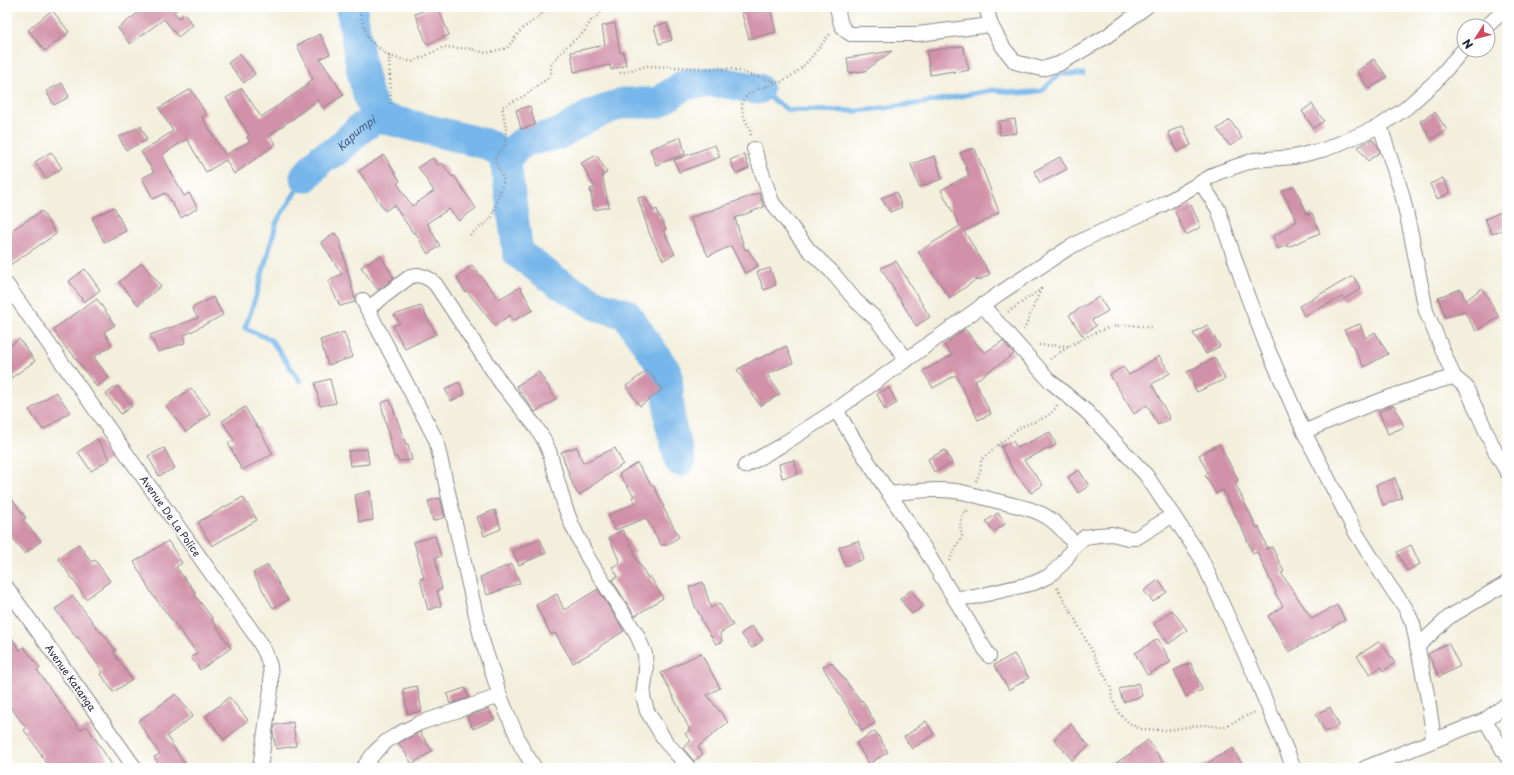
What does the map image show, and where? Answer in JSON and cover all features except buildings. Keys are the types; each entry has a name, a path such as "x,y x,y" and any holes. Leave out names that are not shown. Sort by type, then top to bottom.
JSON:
{"street":[{"path":"838,7 841,25 845,32 851,34 918,34 991,25"},
{"path":"986,7 991,25 1003,47 1015,62 1042,70 1059,64 1107,36 1146,7"},
{"path":"1496,18 1507,8"},
{"path":"745,466 780,446 836,410 982,305 1045,263 1087,238 1162,205 1217,173 1254,160 1294,157 1326,149 1380,126 1406,108 1435,82 1457,58"},
{"path":"1380,126 1402,194 1426,311 1454,377 1466,387 1490,440 1507,472"},
{"path":"754,149 772,202 809,250 876,319 907,360"},
{"path":"1201,183 1218,209 1267,348 1304,432 1356,533 1390,587 1405,607 1413,624 1428,699 1434,740"},
{"path":"535,768 522,748 500,696 482,637 436,440 365,304 411,276 418,275 431,280 436,285 505,389 536,427 549,451 565,507 588,558 623,611 637,635 645,654 646,670 643,696 647,711 666,742 689,768"},
{"name":"Avenue De La Police","path":"7,285 253,632 265,652 270,666 271,689 260,768"},
{"path":"982,305 1050,381 1087,412 1146,475 1173,515 1200,556 1268,705 1294,768"},
{"path":"1304,432 1334,418 1434,381 1454,377"},
{"path":"836,410 914,531 989,656"},
{"path":"889,494 909,491 942,490 971,494 1018,506 1036,511 1049,518 1059,526 1075,545"},
{"path":"954,598 974,597 1034,583 1049,576 1063,563 1075,545 1085,537 1112,534 1128,538 1136,538 1173,515"},
{"path":"1417,647 1449,617 1507,583"},
{"name":"Avenue Katanga","path":"7,588 135,768"},
{"path":"363,768 375,752 387,741 400,733 420,724 500,696"},
{"path":"1365,768 1485,720 1507,704"},
{"path":"1485,720 1507,757"}],"path":[{"path":"361,7 359,10 368,39 389,56 412,62 444,47 472,49 486,53 507,48 521,30 550,7"},
{"path":"470,235 491,219 504,180 494,159 505,145 506,128 502,107 524,96 551,76 551,64 566,47 584,33 591,21 600,14 602,7"},
{"path":"754,149 751,132 742,108 745,97 758,89 778,83 799,71 810,60 832,32 841,25"},
{"path":"389,56 391,104"},
{"path":"620,73 648,66 732,69 778,83"},
{"path":"996,320 1041,289 1018,344 1070,346"},
{"path":"1038,366 1070,346 1101,330 1128,325 1153,328"},
{"path":"1049,576 1076,622 1111,688 1112,699 1119,713 1129,723 1140,729 1167,730 1202,725 1223,727 1268,705"}],"waterway":[{"name":"Kapumpi","path":"305,177 322,158 338,150 357,131 377,117 364,82 352,7"},
{"path":"758,89 788,110 858,111 923,103 992,90 1021,93 1041,91 1060,74 1083,74"},
{"path":"377,117 490,145 505,157 525,141 559,134 589,116 623,103 657,103 686,84 721,82 758,89"},
{"path":"505,157 518,253 555,281 599,306 626,314 667,373 670,423 680,461"},
{"path":"300,381 271,340 245,328 256,296 277,221 305,177"}]}
